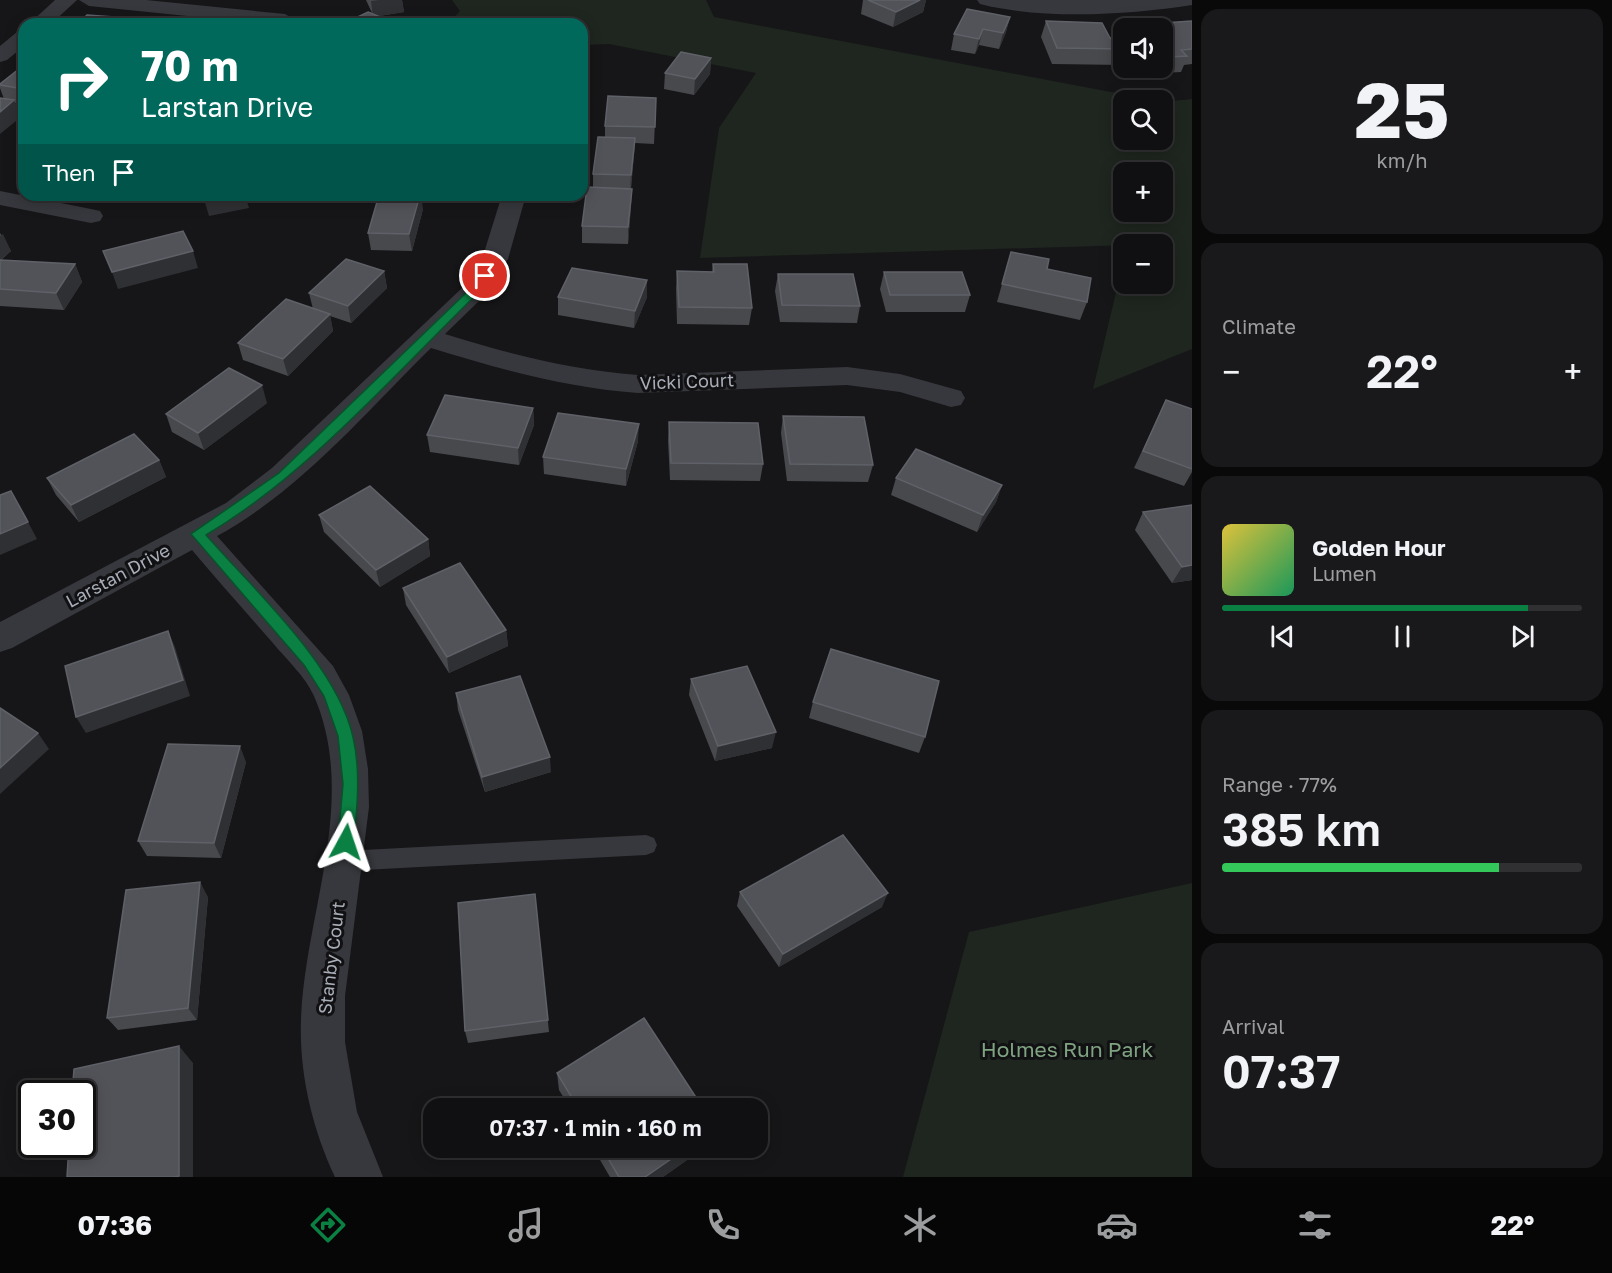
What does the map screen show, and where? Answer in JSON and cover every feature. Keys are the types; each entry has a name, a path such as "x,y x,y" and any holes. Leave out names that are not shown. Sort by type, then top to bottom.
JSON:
{"street":[{"path":"46,18 67,0"},
{"path":"89,0 265,18"},
{"path":"987,0 1042,8 1076,9 1190,0"},
{"path":"0,56 18,41"},
{"path":"0,198 91,216"},
{"name":"Larstan Drive","path":"0,638 197,534 237,511 283,476 471,294 495,259 512,201"},
{"name":"Vicki Court","path":"426,337 503,361 571,378 605,383 638,384 847,376 900,382 951,398"},
{"name":"Stanby Court","path":"197,534 309,661 331,694 345,736 351,784 344,861 324,997 324,1053 335,1111 360,1177"}],"lane":[{"path":"344,861 646,845"}],"green space":[{"path":"452,0 706,0 714,17 1113,92 1113,150 1173,150 1173,101 1192,99 1192,349 1093,389 1116,294 1173,294 1173,234 1113,234 1113,245 700,258 719,128 756,73 609,44 588,45 588,18 454,18 460,11"},
{"name":"Holmes Run Park","path":"1192,883 1192,1177 903,1177 969,932"}],"building":[{"path":"868,0 920,0 896,12"},
{"path":"967,9 1010,17 1003,33 983,29 979,39 954,34"},
{"path":"368,12 383,18 356,18"},
{"path":"87,15 128,18 84,18"},
{"path":"1046,21 1102,23 1110,38 1113,38 1113,49 1057,48"},
{"path":"1192,21 1192,49 1181,50 1187,56 1173,57 1173,22"},
{"path":"681,52 711,58 695,79 665,73"},
{"path":"18,70 18,88 0,84"},
{"path":"608,96 656,98 655,127 605,126"},
{"path":"0,98 14,100 0,112"},
{"path":"598,137 635,138 631,175 593,174"},
{"path":"588,187 632,189 628,227 582,226 585,201 588,201"},
{"path":"377,201 418,201 409,234 368,233"},
{"path":"183,231 193,251 112,272 103,251"},
{"path":"1011,252 1049,259 1047,269 1091,278 1087,302 1002,284"},
{"path":"346,259 384,271 348,306 309,293"},
{"path":"0,260 75,264 56,293 0,289"},
{"path":"713,264 747,264 752,308 679,307 677,271 714,272"},
{"path":"572,268 647,280 635,311 558,297"},
{"path":"884,272 962,272 970,295 890,295"},
{"path":"778,274 853,274 860,306 782,305"},
{"path":"286,299 330,314 283,359 238,343"},
{"path":"229,368 262,385 198,433 166,414"},
{"path":"445,395 533,408 518,448 427,435"},
{"path":"1166,400 1192,409 1192,469 1143,451"},
{"path":"558,413 639,424 626,469 543,457"},
{"path":"783,416 864,417 873,465 790,464"},
{"path":"669,422 758,423 763,464 671,463"},
{"path":"134,434 159,460 71,505 47,478"},
{"path":"916,449 1002,485 983,515 896,478"},
{"path":"370,486 428,539 376,570 319,515"},
{"path":"11,491 28,522 0,534 0,495"},
{"path":"1192,505 1192,565 1182,567 1143,512"},
{"path":"460,563 506,630 447,657 403,588"},
{"path":"168,631 183,680 76,717 65,666"},
{"path":"831,649 939,681 925,737 813,702"},
{"path":"747,666 776,732 718,746 691,679"},
{"path":"520,676 550,757 482,777 456,693"},
{"path":"0,708 38,733 0,768"},
{"path":"168,744 240,746 214,843 138,841"},
{"path":"843,835 888,893 783,954 740,892"},
{"path":"200,882 188,1008 107,1018 126,890"},
{"path":"535,894 548,1020 465,1031 458,903"},
{"path":"644,1018 696,1098 572,1098 557,1073"},
{"path":"179,1046 179,1176 67,1177 68,1158 96,1158 96,1080 73,1080 74,1069"},
{"path":"608,1158 673,1158 645,1177 619,1177"}],"route":[{"path":"346,842 351,784 345,736 331,694 309,661 197,534 237,511 283,476 471,294 485,276"}]}
